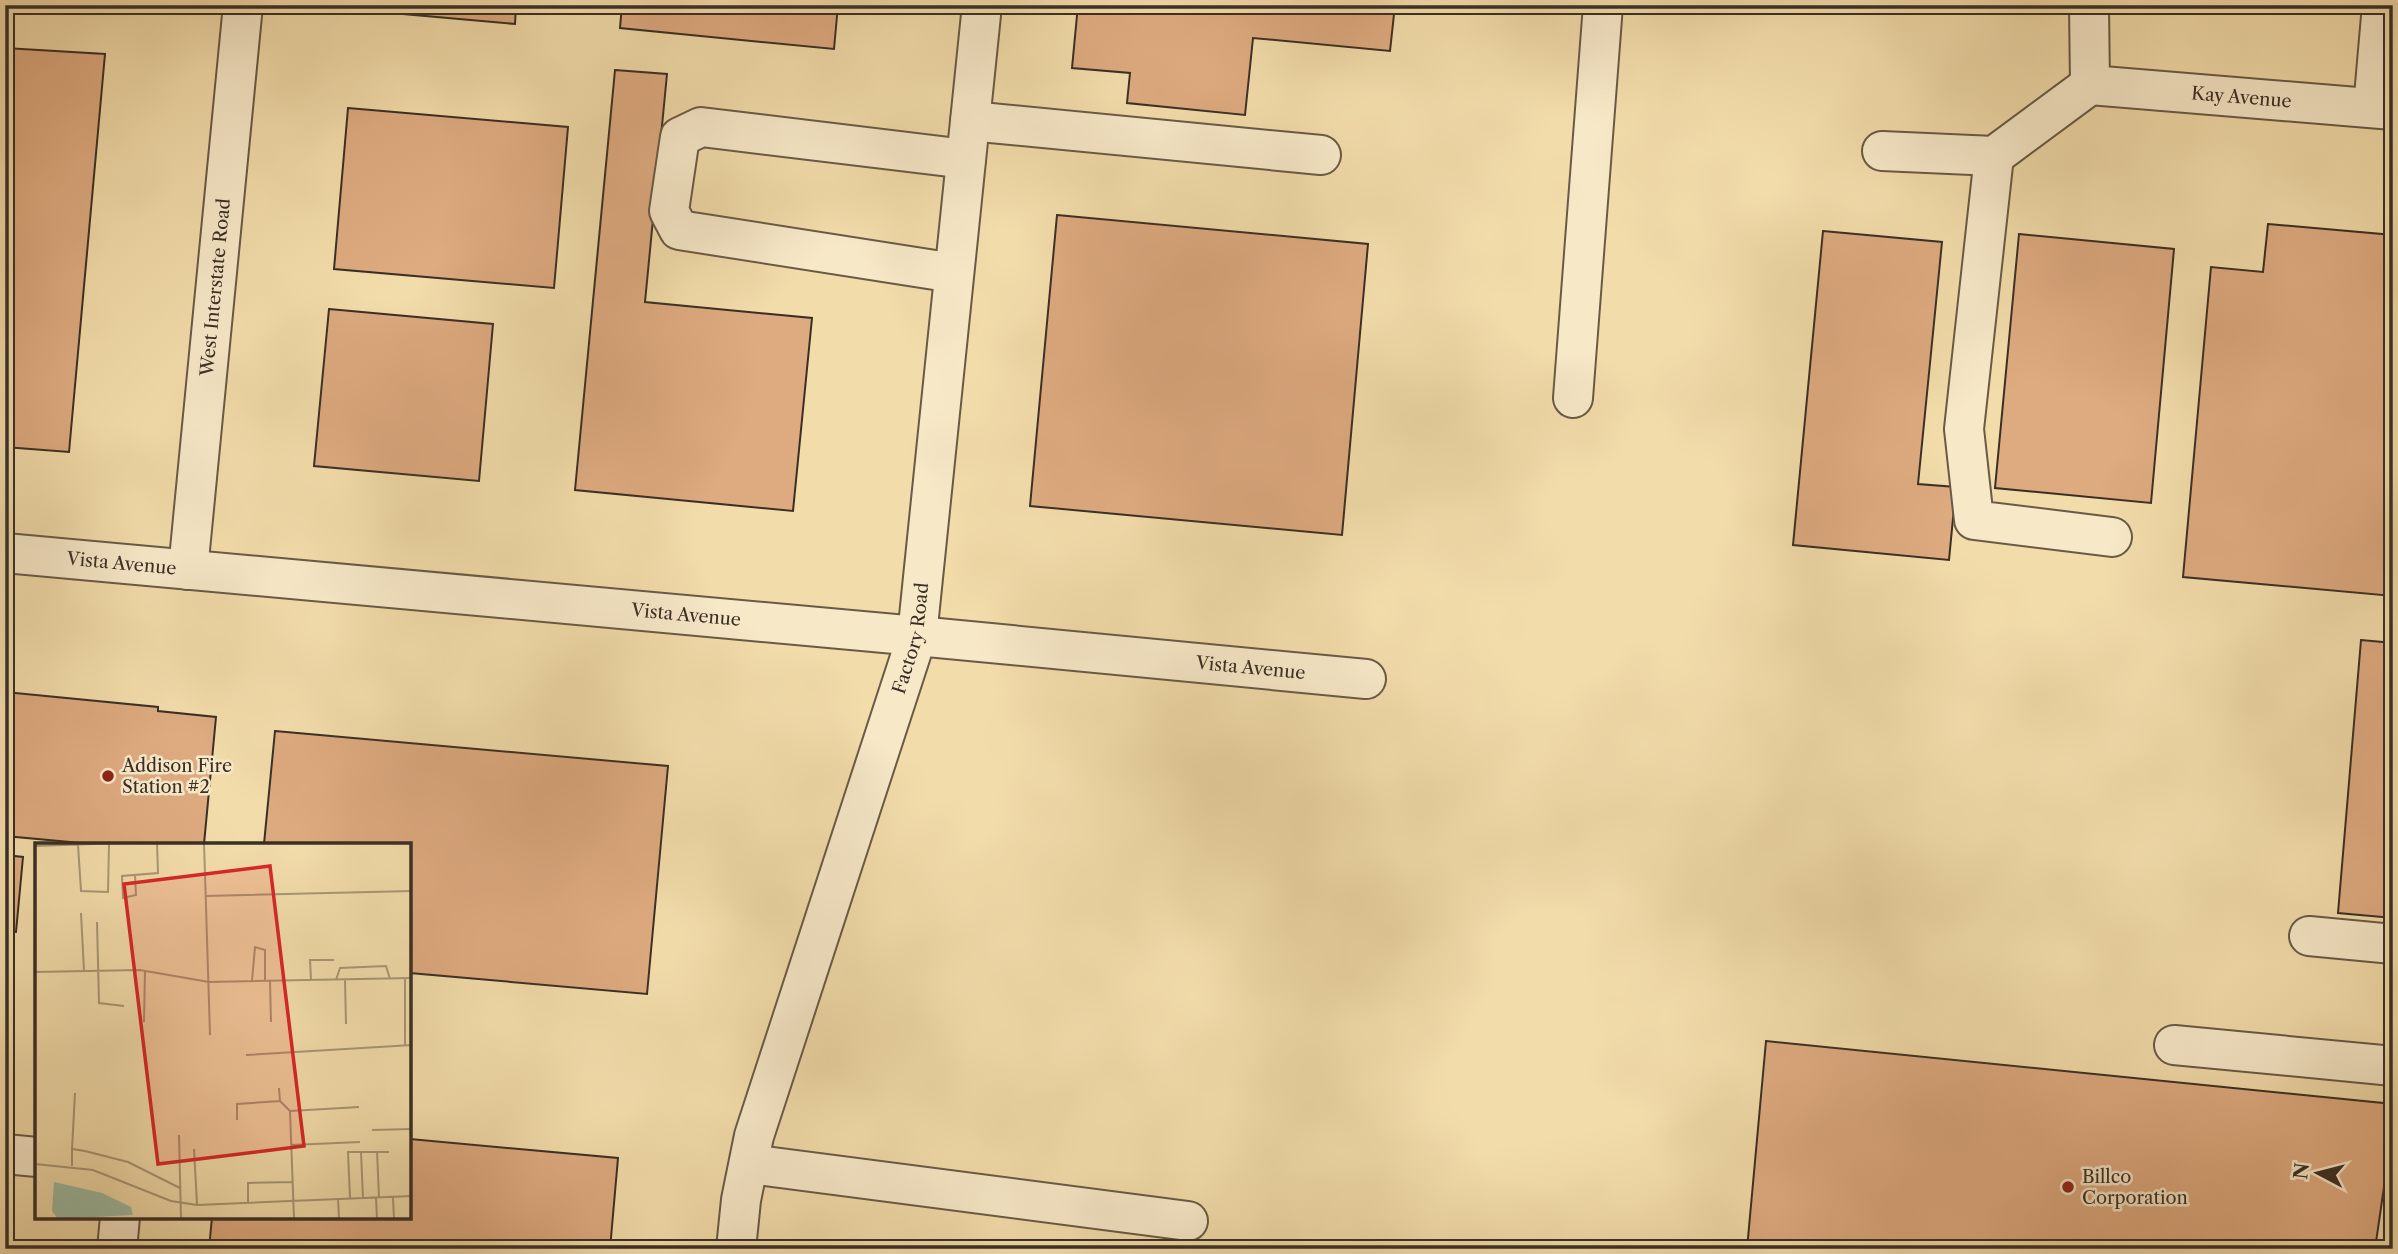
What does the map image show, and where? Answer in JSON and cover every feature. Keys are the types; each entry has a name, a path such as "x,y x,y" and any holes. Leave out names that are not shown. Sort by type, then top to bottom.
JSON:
{"street":[{"name":"West Interstate Road","path":"187,570 243,5"},
{"name":"Factory Road","path":"736,1249 741,1200 754,1136 917,636 982,5"},
{"path":"1573,398 1603,5"},
{"path":"1882,151 1994,156 2090,85 2089,5"},
{"path":"2382,5 2383,109"},
{"name":"Kay Avenue","path":"2090,85 2383,109"},
{"path":"970,121 1321,155"},
{"path":"954,273 679,230 670,211 680,137 701,127 966,159"},
{"path":"1994,156 1964,429 1974,520 2112,537"},
{"name":"Vista Avenue","path":"5,553 1366,680"},
{"path":"2309,936 2393,944"},
{"path":"2174,1045 2393,1066"},
{"path":"5,1154 35,1157"},
{"path":"749,1164 1188,1221"},
{"path":"117,1249 120,1219"}],"building":[{"path":"358,5 516,5 515,24 358,10"},
{"path":"622,5 838,5 834,49 620,28"},
{"path":"1078,5 1395,5 1390,51 1253,38 1245,115 1127,103 1130,73 1072,68"},
{"path":"5,48 105,54 69,452 5,447"},
{"path":"615,70 667,74 645,302 812,318 793,511 575,490"},
{"path":"348,108 568,127 554,288 334,269"},
{"path":"1057,215 1368,244 1342,535 1030,506"},
{"path":"2268,224 2393,235 2393,596 2183,577 2211,267 2263,272"},
{"path":"1823,231 1942,242 1918,484 1956,487 1949,560 1793,545"},
{"path":"2019,234 2174,249 2151,503 1995,488"},
{"path":"329,309 493,324 479,481 314,466"},
{"path":"2361,640 2393,643 2393,918 2338,913"},
{"name":"Addison Fire Station #2","path":"5,692 158,707 158,711 216,717 204,843 81,843 5,836"},
{"path":"275,731 668,766 647,994 411,973 411,843 264,843"},
{"path":"5,855 23,857 16,932 5,931"},
{"name":"Billco Corporation","path":"1766,1041 2393,1104 2393,1125 2375,1249 1747,1249"},
{"path":"411,1139 618,1158 610,1249 209,1249 212,1219 411,1219"}],"place":[{"name":"Addison Fire Station #2","path":"108,776"},
{"name":"Billco Corporation","path":"2068,1187"}]}
